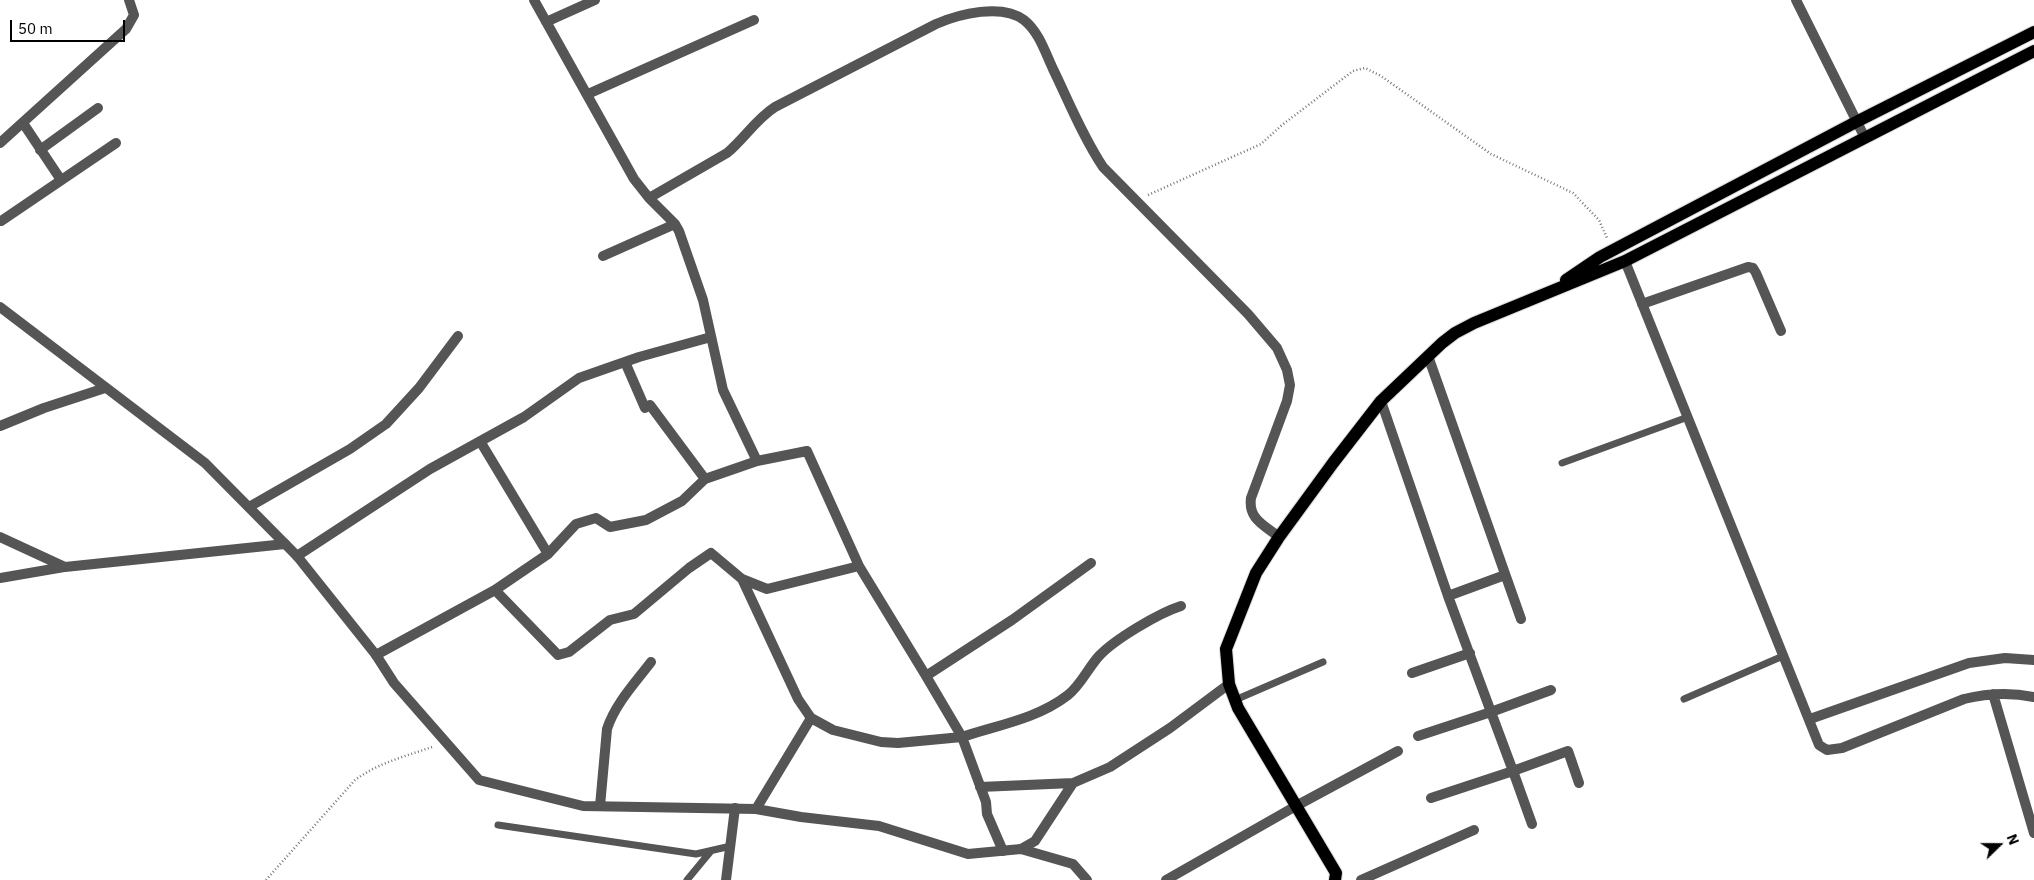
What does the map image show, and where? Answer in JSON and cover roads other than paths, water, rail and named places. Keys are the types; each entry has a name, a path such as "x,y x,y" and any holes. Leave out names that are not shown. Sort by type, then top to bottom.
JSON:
{"main road":[{"path":"1543,295 1613,250 1856,122 2034,32"},
{"path":"1335,880 1336,873 1238,708 1229,684 1226,649 1256,573 1279,537 1332,463 1381,401 1454,333 1625,261 2034,51"}],"street":[{"path":"0,143 126,29 134,14 129,0"},
{"path":"534,0 634,179 649,198 675,224 703,300 723,390 757,461"},
{"path":"546,22 594,0"},
{"path":"1796,0 1865,138"},
{"path":"649,198 727,153 737,145 766,113 936,24 974,12 1000,12 1012,14 1022,19 1034,32 1097,158 1112,179 1248,314 1283,358 1290,385 1287,400 1251,498 1250,506 1252,514 1257,520 1279,537"},
{"path":"588,94 754,20"},
{"path":"40,150 98,108"},
{"path":"23,123 61,180"},
{"path":"2,221 116,143"},
{"path":"603,256 675,224"},
{"path":"1625,261 1819,745 1827,750 1842,748 1964,699 2003,693 2034,697"},
{"path":"1642,304 1748,267 1753,268 1756,273 1781,331"},
{"path":"0,307 205,463 297,556 376,655 394,683 479,780 583,806 756,808 801,817 880,826 968,854 1021,849 1073,864 1087,880"},
{"path":"249,507 350,449 386,424 419,388 458,336"},
{"path":"297,556 430,469 524,417 579,378 625,362 711,337"},
{"path":"1428,356 1520,619"},
{"path":"625,362 647,407 704,479"},
{"path":"0,426 44,408 105,388"},
{"path":"1381,401 1448,596 1532,824"},
{"path":"480,441 548,554"},
{"path":"376,655 495,590 548,554 576,524 596,518 610,527 646,520 682,502 704,479 757,461 807,451 859,566 962,737 986,802 987,814 1003,851"},
{"path":"0,537 65,567"},
{"path":"0,578 65,567 285,544"},
{"path":"495,590 558,655 569,652 610,620 634,614 689,568 712,553 742,579 767,590 859,566"},
{"path":"926,676 1012,620 1091,563"},
{"path":"1448,596 1505,574"},
{"path":"742,579 798,699 811,718 833,730 881,742 898,743 962,737 1039,714 1069,694 1100,655 1114,644 1169,610 1181,606"},
{"path":"1412,674 1470,653"},
{"path":"1811,723 1969,662 2005,658 2034,660"},
{"path":"600,806 607,729 610,720 615,710 651,662"},
{"path":"980,788 1073,783 1110,767 1170,728 1229,684"},
{"path":"1418,736 1551,690"},
{"path":"1994,694 2034,833"},
{"path":"756,808 811,718"},
{"path":"1166,880 1398,751"},
{"path":"1431,798 1568,751 1579,783"},
{"path":"1021,849 1035,841 1073,783"},
{"path":"726,879 735,808"},
{"path":"1361,880 1474,830"}],"lane":[{"path":"1562,463 1688,417"},
{"path":"1684,699 1783,656"},
{"path":"1235,700 1323,662"},
{"path":"498,825 696,854 731,846"},
{"path":"687,880 711,851"}]}
